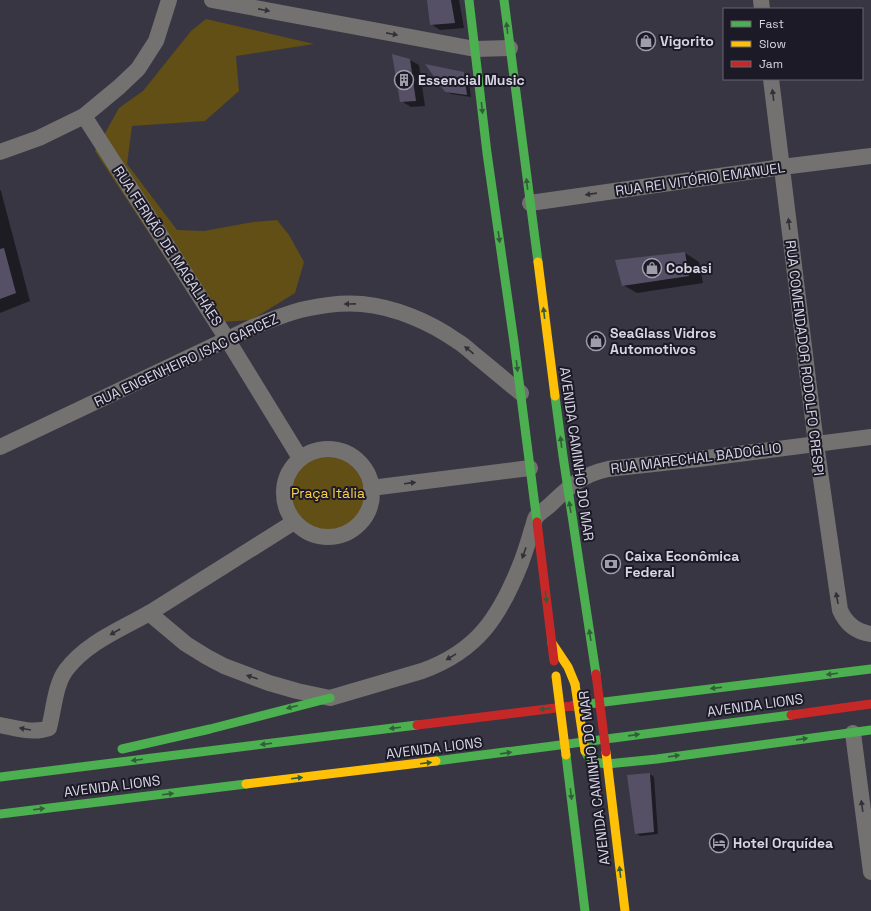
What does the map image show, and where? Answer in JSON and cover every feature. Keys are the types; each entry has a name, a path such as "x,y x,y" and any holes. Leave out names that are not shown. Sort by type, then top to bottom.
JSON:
{"main road":[{"name":"AVENIDA CAMINHO DO MAR","path":"469,0 486,152 521,393 585,911"},
{"name":"AVENIDA CAMINHO DO MAR","path":"504,0 567,490 596,674 625,911"},
{"path":"552,643 572,675 575,684 585,751 587,755 595,762 607,764 657,759 871,730"},
{"name":"AVENIDA LIONS","path":"4,776 871,669"},
{"path":"117,750 210,729 330,698"},
{"name":"AVENIDA LIONS","path":"0,814 496,754 871,704"},
{"path":"4,776 86,758"}],"street":[{"path":"0,152 39,138 84,116 119,87 138,69 156,41 169,0"},
{"path":"212,0 475,50 510,48"},
{"name":"RUA COMENDADOR RODOLFO CRESPI","path":"771,80 816,444 840,610 848,624 864,632"},
{"name":"RUA FERNÃO DE MAGALHÃES","path":"84,116 227,339 300,458"},
{"name":"RUA REI VITÓRIO EMANUEL","path":"530,202 871,156"},
{"name":"RUA ENGENHEIRO ISAC GARCEZ","path":"0,447 253,327 303,309 319,306 349,304 374,306 412,317 434,327 458,341 521,393"},
{"name":"RUA MARECHAL BADOGLIO","path":"536,516 567,490 597,471 871,437"},
{"path":"325,449 338,450 350,455 361,464 368,476 372,488 371,502 366,515 357,526 345,533 332,537 318,536 305,530 294,522 287,510 283,496 285,482 290,469 300,458 312,452 325,449"},
{"path":"372,488 530,468"},
{"path":"149,613 186,644 224,666 269,683 330,698 422,671 437,665 464,649 476,639 486,629 510,588 521,563 536,516"},
{"path":"0,725 37,731 49,728 62,677 73,662 88,648 149,613 294,522"},
{"path":"852,733 871,872"}],"green space":[{"path":"206,19 314,44 236,56 239,91 205,121 132,126 127,164 177,230 204,231 253,222 277,220 289,235 304,262 295,293 251,320 208,323 95,151 119,108 143,91 191,31"},
{"name":"Praça Itália","path":"328,456 342,459 354,467 362,479 365,493 362,507 354,519 342,527 328,530 314,527 302,519 294,507 291,493 294,479 302,467 314,459"}],"building":[{"path":"427,0 451,0 455,23 430,25"},
{"name":"Essencial Music","path":"392,54 410,59 416,101 400,102"},
{"path":"425,64 464,72 467,95 445,92"},
{"path":"4,248 16,293 0,299 0,249"},
{"name":"Cobasi","path":"685,252 689,276 622,286 615,260"},
{"path":"650,773 654,832 635,834 627,775"}],"traffic: fast":[{"path":"469,0 487,153 514,342 537,522"},
{"path":"504,0 538,262"},
{"path":"555,396 596,674"},
{"path":"572,706 871,669"},
{"path":"122,749 210,729 330,698"},
{"path":"436,761 791,715"},
{"path":"0,777 417,725"},
{"path":"585,751 587,755 595,762 607,764 657,759 871,730"},
{"path":"566,755 585,911"},
{"path":"0,814 246,784"}],"traffic: slow":[{"path":"538,262 555,396"},
{"path":"552,643 568,667 575,684"},
{"path":"556,676 566,755"},
{"path":"575,684 585,751"},
{"path":"606,752 625,911"},
{"path":"246,784 436,761"}],"traffic: jam":[{"path":"537,522 554,661"},
{"path":"596,674 606,752"},
{"path":"791,715 871,704"},
{"path":"417,725 572,706"}],"place":[{"name":"Vigorito","path":"646,41"},
{"name":"Essencial Music","path":"404,80"},
{"name":"Cobasi","path":"652,268"},
{"name":"SeaGlass Vidros Automotivos","path":"596,341"},
{"name":"Caixa Econômica Federal","path":"611,564"},
{"name":"Hotel Orquídea","path":"719,843"}]}
